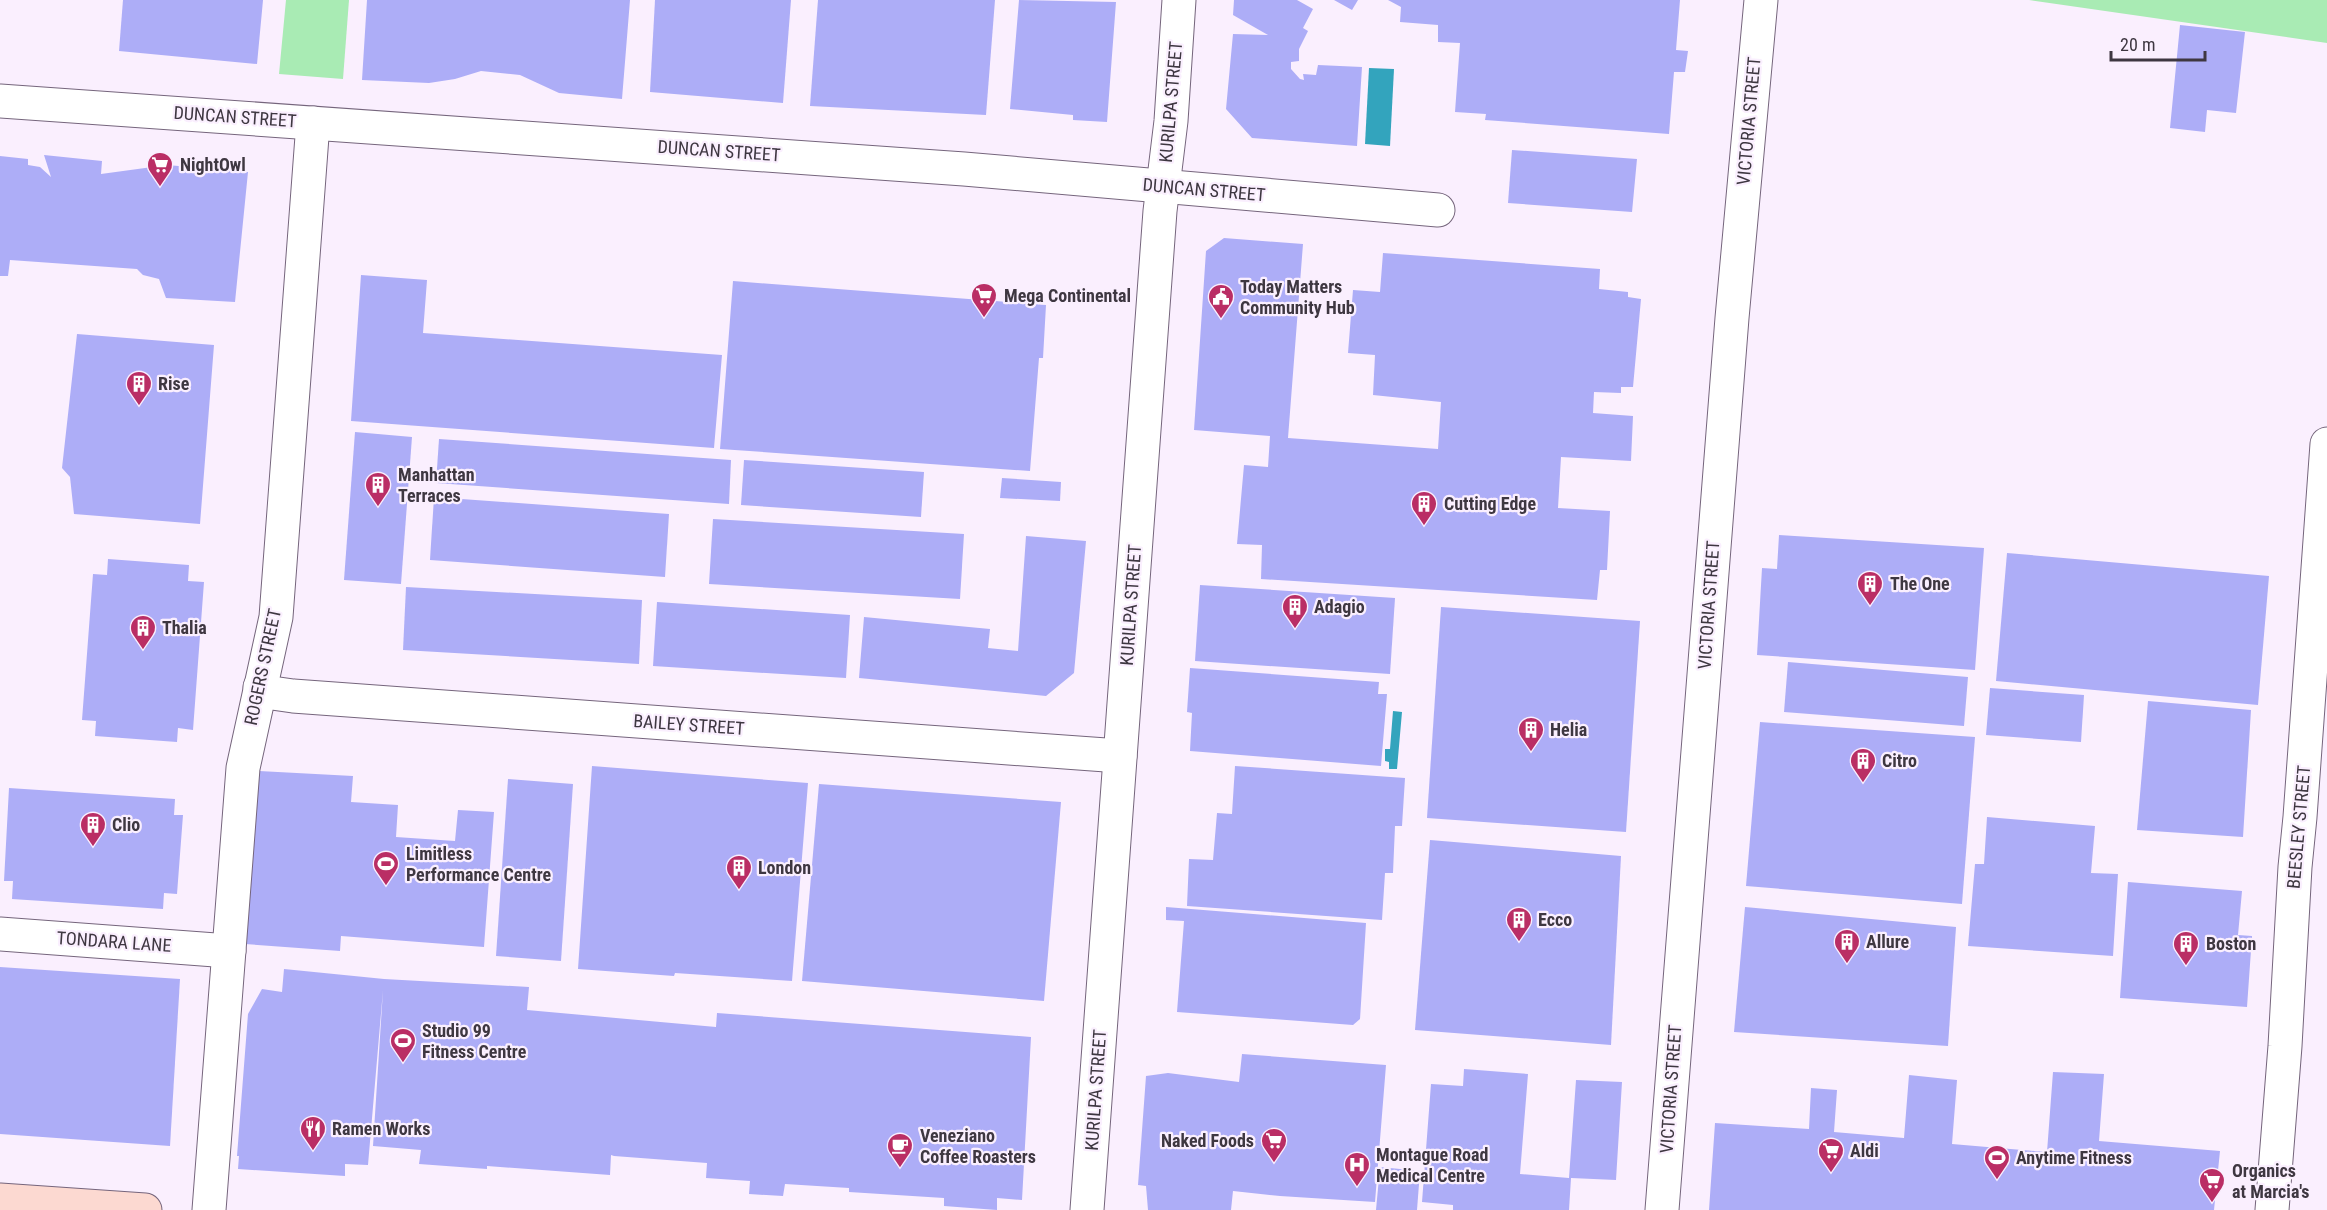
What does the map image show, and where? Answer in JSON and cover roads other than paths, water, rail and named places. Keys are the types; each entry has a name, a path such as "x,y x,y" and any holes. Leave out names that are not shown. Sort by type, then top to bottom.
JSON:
{"street":[{"name":"KURILPA STREET","path":"1087,1210 1179,0"},
{"name":"VICTORIA STREET","path":"1662,1210 1731,318 1761,0"},
{"name":"DUNCAN STREET","path":"0,101 964,169 1438,210"},
{"name":"ROGERS STREET","path":"209,1210 243,768 276,617 313,123"},
{"name":"BEESLEY STREET","path":"2272,1210 2285,1046 2295,867 2324,531 2327,444"},
{"name":"BAILEY STREET","path":"260,687 272,693 293,696 1120,756"},
{"name":"TONDARA LANE","path":"0,934 229,951"},
{"path":"0,1200 145,1210"}],"water":[{"path":"1369,68 1394,69 1390,146 1365,144"},
{"path":"1393,711 1402,712 1397,769 1389,769 1389,762 1385,761 1385,749 1390,749"}],"place":[{"name":"NightOwl","path":"160,188"},
{"name":"Mega Continental","path":"984,319"},
{"name":"Today Matters Community Hub","path":"1221,320"},
{"name":"Rise","path":"139,407"},
{"name":"Manhattan Terraces","path":"378,508"},
{"name":"Cutting Edge","path":"1424,527"},
{"name":"The One","path":"1870,607"},
{"name":"Adagio","path":"1295,630"},
{"name":"Thalia","path":"143,651"},
{"name":"Helia","path":"1531,753"},
{"name":"Citro","path":"1863,784"},
{"name":"Clio","path":"93,848"},
{"name":"Limitless Performance Centre","path":"386,887"},
{"name":"London","path":"739,891"},
{"name":"Ecco","path":"1519,943"},
{"name":"Allure","path":"1847,965"},
{"name":"Boston","path":"2186,967"},
{"name":"Studio 99 Fitness Centre","path":"403,1064"},
{"name":"Ramen Works","path":"313,1152"},
{"name":"Naked Foods","path":"1274,1164"},
{"name":"Veneziano Coffee Roasters","path":"900,1169"},
{"name":"Aldi","path":"1831,1174"},
{"name":"Anytime Fitness","path":"1997,1181"},
{"name":"Montague Road Medical Centre","path":"1357,1188"},
{"name":"Organics at Marcia's","path":"2212,1204"}]}
